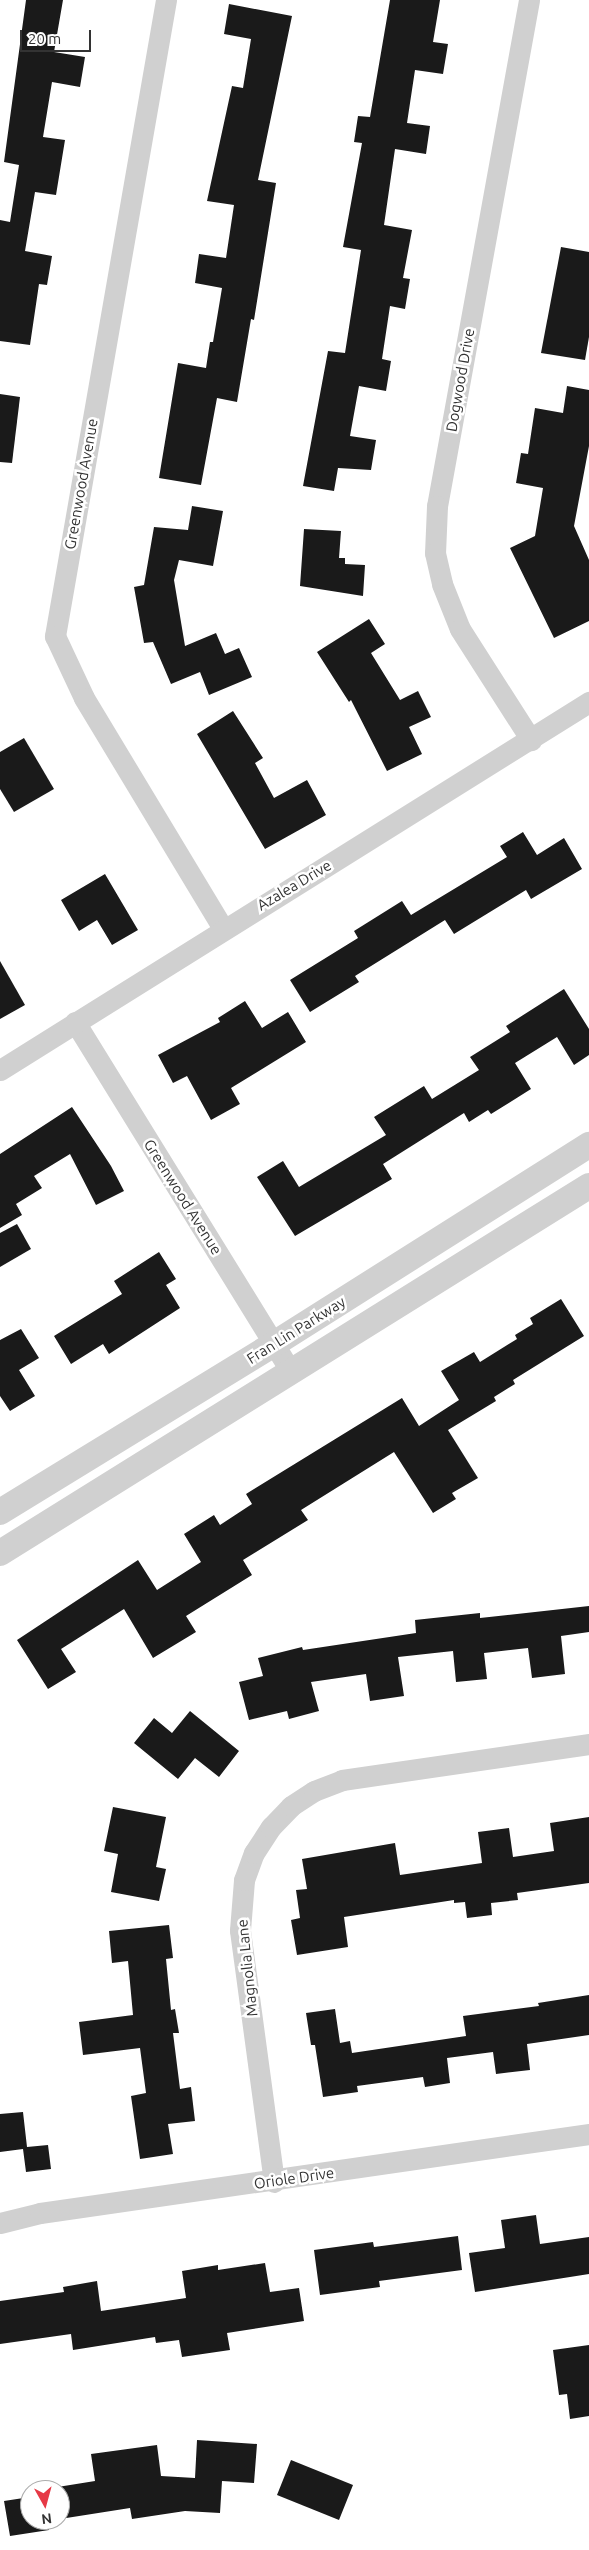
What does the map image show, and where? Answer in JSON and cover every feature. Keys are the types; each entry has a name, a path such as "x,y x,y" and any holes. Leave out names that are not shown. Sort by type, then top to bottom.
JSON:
{"street":[{"name":"Greenwood Avenue","path":"166,0 55,636 84,698 223,928"},
{"name":"Dogwood Drive","path":"529,0 437,506 435,553 442,584 460,629 531,740"},
{"name":"Azalea Drive","path":"0,1070 223,928 531,740 589,702"},
{"name":"Greenwood Avenue","path":"75,1022 291,1372"},
{"name":"Fran Lin Parkway","path":"0,1512 274,1344 589,1145"},
{"path":"0,1553 589,1186"},
{"name":"Magnolia Lane","path":"274,2182 240,1930 244,1880 254,1853 270,1827 291,1806 314,1790 342,1780 589,1744"},
{"name":"Oriole Drive","path":"0,2223 40,2213 274,2182 589,2134"}],"building":[{"path":"26,0 63,0 54,52 85,57 80,87 52,82 43,137 65,140 56,195 35,192 25,251 52,256 47,285 39,284 30,345 0,341 0,220 10,222 19,165 4,162"},
{"path":"390,0 440,0 433,42 448,44 443,74 415,70 407,123 430,126 426,154 395,149 384,225 412,230 403,278 410,279 405,309 390,306 382,359 391,361 386,391 359,386 350,436 376,440 371,470 338,468 334,491 303,486 328,351 345,353 361,250 343,247 362,143 354,142 358,116 370,117"},
{"path":"229,4 292,16 258,180 276,183 254,320 251,319 237,402 217,398 201,485 159,478 178,363 206,368 210,342 213,342 222,288 195,283 199,254 226,258 234,205 207,201 232,86 243,88 251,39 224,34"},
{"path":"561,247 589,252 589,337 585,360 541,353"},
{"path":"567,386 589,390 589,446 574,526 589,560 589,621 554,638 510,548 535,536 543,488 516,483 521,453 528,454 535,408 563,413"},
{"path":"0,394 20,397 12,463 0,462"},
{"path":"192,506 223,511 213,566 179,560 174,580 185,646 216,633 225,654 239,648 252,677 209,695 200,672 171,684 153,642 144,643 134,587 144,585 154,527 188,530"},
{"path":"304,529 341,531 339,558 345,558 345,564 365,565 363,596 300,586"},
{"path":"369,619 385,644 371,653 400,700 418,691 431,717 409,727 422,754 387,771 351,700 349,702 317,652"},
{"path":"233,711 263,758 255,763 274,798 307,780 326,815 265,849 197,734"},
{"path":"24,738 54,789 14,812 0,789 0,752"},
{"path":"523,832 537,855 564,838 582,869 531,899 526,890 454,934 445,920 355,976 359,982 310,1012 290,980 358,938 354,931 402,901 411,915 507,857 500,846"},
{"path":"105,874 138,930 112,945 97,920 79,931 61,900"},
{"path":"0,961 25,1005 0,1019"},
{"path":"564,989 589,1029 589,1055 574,1065 557,1037 515,1063 531,1089 491,1114 488,1110 469,1122 464,1113 383,1164 392,1179 295,1236 257,1177 283,1161 299,1187 386,1135 374,1117 424,1086 432,1099 479,1070 470,1057 510,1032 506,1026"},
{"path":"245,1001 262,1028 288,1012 306,1042 231,1088 240,1104 211,1120 187,1076 173,1083 158,1055 220,1022 218,1018"},
{"path":"72,1107 111,1166 124,1191 96,1205 70,1154 34,1176 42,1188 16,1204 22,1215 0,1228 0,1154"},
{"path":"17,1224 31,1249 0,1267 0,1233"},
{"path":"159,1252 176,1279 166,1285 180,1308 109,1354 103,1344 71,1364 54,1336 122,1294 114,1281"},
{"path":"561,1299 584,1336 513,1380 515,1384 494,1397 496,1401 448,1430 478,1478 452,1493 456,1499 433,1513 394,1452 301,1510 308,1520 243,1560 252,1575 186,1616 196,1632 153,1658 124,1609 61,1649 76,1672 48,1689 17,1640 138,1560 157,1590 201,1562 184,1534 214,1515 220,1525 252,1504 246,1494 402,1398 419,1426 459,1400 441,1371 474,1352 480,1362 517,1339 515,1335 533,1324 530,1318"},
{"path":"21,1329 39,1358 19,1370 35,1396 10,1411 0,1396 0,1340"},
{"path":"589,1606 589,1632 561,1636 565,1674 532,1678 528,1648 484,1653 487,1679 456,1682 453,1651 398,1657 404,1696 370,1701 366,1674 311,1682 319,1711 289,1719 287,1711 249,1720 239,1682 263,1676 258,1658 302,1647 303,1650 416,1633 415,1620 480,1613 480,1618"},
{"path":"190,1711 239,1751 219,1777 195,1758 178,1779 134,1743 154,1718 172,1733"},
{"path":"113,1807 166,1817 156,1867 166,1869 159,1901 111,1892 118,1854 104,1851"},
{"path":"589,1817 589,1883 517,1893 518,1900 491,1903 492,1915 467,1918 465,1902 454,1903 454,1900 344,1917 348,1947 297,1955 291,1920 300,1918 296,1890 307,1889 302,1859 395,1843 400,1875 482,1863 478,1832 509,1828 513,1857 554,1851 550,1823"},
{"path":"169,1925 173,1958 166,1959 171,2010 175,2009 179,2033 173,2033 180,2089 191,2087 195,2121 168,2124 173,2154 140,2159 131,2096 146,2093 140,2048 83,2055 79,2022 133,2015 128,1961 112,1963 109,1931"},
{"path":"589,1995 589,2035 527,2044 530,2070 496,2074 493,2052 447,2058 450,2083 425,2087 423,2077 357,2086 358,2092 323,2097 315,2045 311,2045 306,2013 335,2009 340,2043 350,2041 352,2053 466,2036 463,2016 539,2006 538,2003"},
{"path":"23,2112 27,2147 48,2145 51,2169 26,2172 23,2149 0,2152 0,2114"},
{"path":"536,2215 540,2244 589,2237 589,2274 475,2292 469,2253 505,2248 501,2220"},
{"path":"458,2236 462,2270 379,2281 380,2287 320,2295 314,2250 373,2242 374,2247"},
{"path":"265,2263 270,2292 299,2288 304,2321 227,2333 230,2350 182,2357 179,2340 156,2343 155,2337 73,2350 71,2334 0,2344 0,2301 64,2292 63,2287 97,2281 101,2311 186,2298 182,2271 218,2265 218,2270"},
{"path":"589,2345 589,2416 570,2419 567,2394 559,2395 553,2350"},
{"path":"197,2440 257,2444 254,2483 222,2481 220,2513 185,2511 132,2519 130,2508 70,2517 70,2485 95,2481 91,2454 157,2445 161,2476 195,2478"},
{"path":"291,2460 353,2485 339,2520 277,2495"},
{"path":"20,2499 20,2530 49,2530 10,2536 4,2501"}]}
